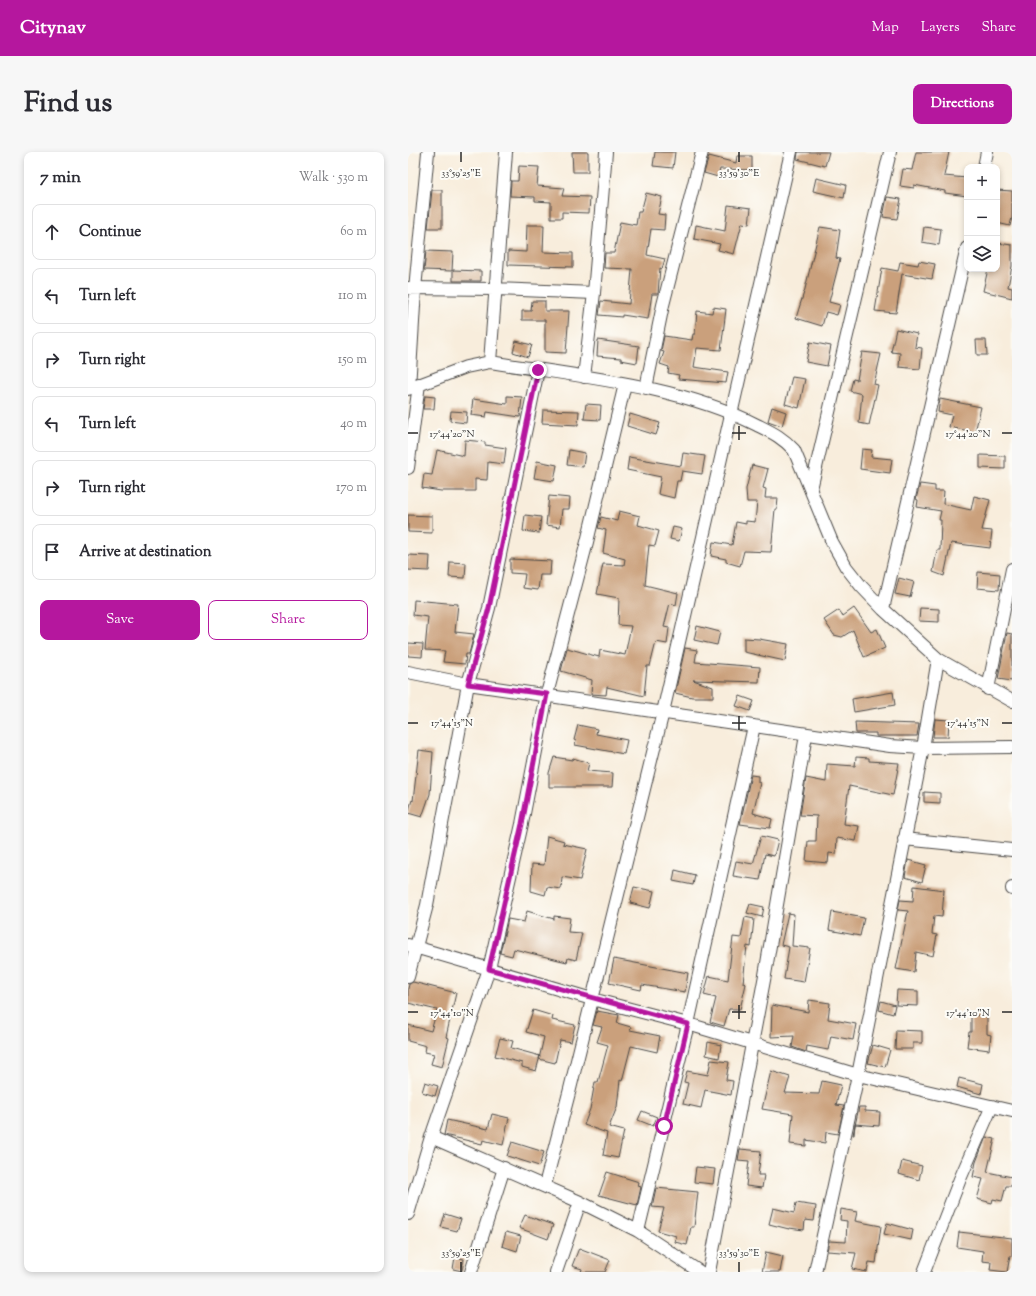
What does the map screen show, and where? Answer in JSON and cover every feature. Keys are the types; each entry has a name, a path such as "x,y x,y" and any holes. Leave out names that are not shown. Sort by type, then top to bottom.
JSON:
{"street":[{"path":"408,468 412,387 412,289 428,152"},
{"path":"490,362 506,152"},
{"path":"584,377 594,293 606,152"},
{"path":"646,388 663,305 702,152"},
{"path":"545,1185 663,712 733,412 791,152"},
{"path":"811,489 890,152"},
{"path":"985,164 987,152"},
{"path":"883,609 964,261"},
{"path":"412,289 495,289 594,293"},
{"path":"412,387 466,367 490,362 646,388 733,412 784,439 794,450 811,489 820,515 846,567 883,609 938,659 988,689 1012,701"},
{"path":"408,977 413,946 427,905 468,684 489,608 538,370"},
{"path":"408,1214 431,1137 489,969 522,824 547,694 588,542 625,384"},
{"path":"988,689 1012,569"},
{"path":"815,1272 858,1075 923,748 938,659"},
{"path":"408,672 468,684 547,694 806,735 890,746 923,748 1012,747"},
{"path":"638,1231 688,1024 754,726"},
{"path":"709,1272 752,1044 806,735"},
{"path":"904,839 1012,850"},
{"path":"413,946 592,999 688,1024 858,1075 1012,1111"},
{"path":"924,1272 960,1179 992,1106"},
{"path":"431,1137 545,1185 638,1231 700,1272"},
{"path":"471,1272 504,1168"},
{"path":"556,1272 580,1202"}],"building":[{"path":"572,152 588,152 588,172 573,172"},
{"path":"655,152 675,152 673,168 653,166"},
{"path":"798,152 829,152 825,166 797,159"},
{"path":"916,152 949,152 944,176 964,178 964,196 945,193 945,191 914,185 914,188 900,186 903,169 912,170"},
{"path":"709,156 736,163 737,156 752,156 752,170 720,169 718,177 704,173"},
{"path":"519,166 539,167 537,186 564,188 562,196 590,197 589,213 562,212 562,218 551,218 551,202 535,201 535,197 510,196 511,181 518,181"},
{"path":"816,178 846,185 844,198 813,191"},
{"path":"432,190 442,190 442,228 428,228"},
{"path":"1000,190 1012,191 1012,217 1010,226 1000,224"},
{"path":"646,193 662,197 658,214 665,215 664,230 651,229 647,255 665,259 662,269 660,268 658,294 652,294 648,319 622,315 622,317 599,315 601,301 629,304 632,269 604,268 605,253 614,253 620,222 636,225 638,212 641,212"},
{"path":"887,197 901,199 897,219 883,217"},
{"path":"728,205 751,208 749,224 742,223 734,254 718,250 720,244 694,239 696,225 725,231"},
{"path":"527,225 544,225 543,252 573,253 573,267 508,265 508,251 526,252"},
{"path":"820,227 840,230 836,258 840,259 829,302 840,305 837,315 826,312 822,326 796,318 805,289"},
{"path":"924,227 941,229 939,245 922,242"},
{"path":"1000,243 1012,245 1012,266 1008,287 1012,288 1012,298 983,291 987,272 1000,272"},
{"path":"426,251 453,252 452,271 424,270"},
{"path":"919,261 935,264 932,279 902,274 896,313 875,311 882,268 898,271 900,262 918,265"},
{"path":"453,270 481,271 481,281 453,281"},
{"path":"532,301 545,301 545,311 569,311 566,353 545,352 545,320 522,320 522,311 531,311"},
{"path":"713,307 726,309 721,350 697,348 694,367 728,372 726,383 678,379 679,375 668,373 669,367 660,364 664,352 661,351 664,336 692,340 693,334 695,334 697,311 712,313"},
{"path":"896,329 917,334 915,347 922,348 920,369 899,367 900,353 891,352"},
{"path":"598,340 639,346 637,363 621,360 621,358 597,356"},
{"path":"976,340 986,340 987,355 977,355"},
{"path":"516,341 532,345 528,357 513,352"},
{"path":"810,342 831,346 827,366 806,362"},
{"path":"862,352 881,354 874,384 878,385 869,425 859,423 862,394 850,391 853,379 857,380"},
{"path":"792,377 805,379 799,408 785,404"},
{"path":"425,396 435,397 434,409 423,409"},
{"path":"507,396 522,397 520,417 487,412 486,417 471,415 473,399 507,404"},
{"path":"940,399 981,407 975,432 949,427 952,415 938,412"},
{"path":"586,404 601,405 600,420 584,419"},
{"path":"772,407 786,412 782,426 768,421"},
{"path":"543,410 579,411 578,425 542,423"},
{"path":"451,411 467,412 466,423 450,421"},
{"path":"630,414 660,423 656,435 627,426"},
{"path":"465,440 485,442 485,445 506,448 504,464 488,462 487,480 475,479 475,491 441,491 422,488 424,474 432,475 437,450 464,456"},
{"path":"862,449 872,450 871,457 892,459 890,473 860,469"},
{"path":"569,450 585,453 583,467 567,465"},
{"path":"683,453 705,456 702,474 682,471 680,481 677,481 674,498 658,494 661,477 627,470 629,457 681,466"},
{"path":"980,455 1005,456 1005,469 980,468"},
{"path":"537,461 557,465 554,481 534,478"},
{"path":"752,465 768,469 763,488 766,489 765,498 778,498 777,509 775,509 771,552 744,551 740,566 726,562 726,559 711,556 713,542 732,545 736,522 746,524 746,521 755,522 757,502 747,502 746,489"},
{"path":"920,484 935,486 935,491 944,491 943,504 971,510 974,496 990,500 982,530 992,531 990,548 951,543 944,576 933,572 937,550 940,550 941,520 939,520 941,511 917,507 918,500 916,499"},
{"path":"549,496 570,498 569,509 562,509 560,527 546,525"},
{"path":"619,511 640,516 638,525 659,531 655,546 649,545 645,585 678,593 676,605 670,603 664,627 669,628 667,644 656,642 650,666 647,666 644,696 607,687 606,695 591,694 592,680 561,671 567,648 599,657 600,650 625,655 631,626 618,625 619,598 597,594 603,564 624,565 625,559 603,553 606,530 598,528 601,517 617,521"},
{"path":"408,515 432,516 432,533 408,532"},
{"path":"525,515 541,517 539,533 523,531"},
{"path":"673,527 682,529 679,541 670,539"},
{"path":"408,555 430,556 429,571 408,570"},
{"path":"510,559 551,561 550,575 540,575 538,590 523,588 525,574 510,573"},
{"path":"450,562 466,563 465,578 449,577"},
{"path":"978,572 1000,574 999,590 977,588"},
{"path":"899,578 914,582 910,597 895,594"},
{"path":"414,600 458,604 455,632 474,634 469,654 466,654 465,664 443,662 445,651 425,650 428,617 413,615"},
{"path":"854,608 871,632 877,629 885,648 864,657 853,630 842,637 834,635 824,620 839,610 843,616"},
{"path":"920,608 939,609 939,622 919,621"},
{"path":"697,626 720,632 717,645 694,640"},
{"path":"1007,633 1012,634 1012,681 998,679"},
{"path":"744,638 788,644 785,661 744,652"},
{"path":"408,643 423,644 422,657 408,656"},
{"path":"685,648 697,650 695,662 760,667 759,682 693,680 713,687 713,697 692,697 675,693"},
{"path":"893,692 895,705 854,712 852,699"},
{"path":"740,696 754,701 750,711 736,706"},
{"path":"935,719 949,720 948,737 933,737"},
{"path":"855,722 919,724 917,736 876,736 876,733 856,733"},
{"path":"578,725 597,729 596,734 627,740 624,754 575,745 576,741 574,740"},
{"path":"419,750 433,752 430,794 422,817 408,813 412,800 413,801"},
{"path":"554,757 572,760 573,758 589,763 587,771 613,773 612,787 549,787 549,773"},
{"path":"856,757 869,758 869,761 899,763 893,795 849,786 844,824 859,826 856,841 837,838 836,854 829,853 828,863 806,861 808,841 816,841 817,816 800,815 806,778 826,782 827,764 855,766"},
{"path":"751,775 758,776 758,782 760,783 753,813 772,819 770,828 740,824"},
{"path":"924,792 940,793 940,803 924,802"},
{"path":"547,836 564,841 563,844 587,849 580,880 562,877 561,889 547,887 545,895 531,891 532,864 544,865"},
{"path":"761,836 778,840 774,856 765,854 760,880 733,876 736,861 753,864"},
{"path":"908,860 926,865 922,882 905,877"},
{"path":"675,870 695,875 693,885 673,881"},
{"path":"914,886 944,890 942,917 934,916 932,934 937,935 933,956 916,952 914,972 896,969 908,911 898,910 900,900 913,901"},
{"path":"634,887 654,891 650,908 630,903"},
{"path":"750,904 764,907 762,917 747,913"},
{"path":"527,911 554,919 554,916 570,918 568,932 582,933 576,960 568,958 567,962 514,949 512,956 500,953 508,919 524,922"},
{"path":"832,912 864,918 860,936 829,930"},
{"path":"788,913 794,914 792,946 810,948 804,982 784,979 789,947 781,945"},
{"path":"745,917 754,919 751,947 747,946 743,983 746,984 740,1009 729,1009 724,1026 710,1022 716,998 704,995 709,976 728,980 733,937 741,938"},
{"path":"614,959 688,973 685,992 642,985 641,990 609,983"},
{"path":"413,982 456,993 446,1037 449,1038 442,1067 431,1064 434,1054 425,1052 426,1046 408,1041 408,1025 431,1031 437,1010 408,1003 409,984"},
{"path":"897,990 918,991 918,1006 896,1005"},
{"path":"809,1000 830,1003 828,1019 856,1024 853,1040 831,1036 828,1050 807,1046 806,1052 792,1047 794,1036 771,1037 772,1005 808,1012"},
{"path":"881,1001 895,1005 893,1014 879,1010"},
{"path":"533,1010 553,1016 552,1020 575,1025 571,1042 560,1040 555,1063 539,1059 544,1037 526,1032"},
{"path":"597,1011 619,1015 617,1023 631,1027 630,1030 660,1036 657,1052 631,1046 622,1081 620,1080 617,1107 609,1127 624,1131 618,1158 603,1155 607,1133 584,1125 590,1109 595,1082 598,1082 608,1045 597,1042 602,1027 593,1025"},
{"path":"971,1015 987,1016 987,1034 991,1035 989,1050 967,1047 969,1032 971,1032"},
{"path":"896,1030 922,1031 922,1043 913,1043 913,1049 895,1049"},
{"path":"500,1038 513,1041 511,1048 540,1056 536,1071 522,1067 522,1063 495,1056"},
{"path":"708,1042 721,1045 719,1058 706,1055"},
{"path":"873,1045 890,1050 885,1067 868,1063"},
{"path":"711,1060 729,1062 726,1080 733,1081 731,1095 705,1090 701,1108 683,1104 688,1083 684,1082 687,1071 708,1075"},
{"path":"771,1071 790,1077 785,1093 819,1094 822,1081 841,1085 836,1105 844,1106 838,1134 826,1132 825,1143 806,1140 806,1146 790,1144 793,1114 762,1109"},
{"path":"959,1078 983,1084 981,1094 957,1087"},
{"path":"425,1082 438,1086 435,1096 422,1092"},
{"path":"859,1107 865,1107 865,1111 880,1112 879,1126 855,1124"},
{"path":"642,1111 657,1117 653,1126 638,1120"},
{"path":"492,1114 509,1118 503,1145 483,1140 482,1144 444,1135 447,1120 488,1129"},
{"path":"986,1137 995,1139 987,1172 1012,1177 1012,1186 1006,1186 1002,1201 993,1199 992,1203 977,1199 983,1179 973,1177 976,1162"},
{"path":"512,1142 544,1152 539,1166 507,1156"},
{"path":"740,1149 761,1151 758,1175 764,1175 762,1188 746,1186 749,1161 738,1160"},
{"path":"902,1161 922,1166 919,1180 899,1174"},
{"path":"696,1167 715,1169 713,1184 694,1182"},
{"path":"607,1172 639,1182 638,1186 641,1187 637,1205 599,1195"},
{"path":"656,1188 698,1192 694,1227 691,1227 687,1245 675,1242 676,1236 658,1231 664,1208 652,1207"},
{"path":"796,1203 816,1206 814,1221 805,1220 804,1230 789,1229 769,1224 773,1208 794,1213"},
{"path":"841,1209 857,1212 855,1221 881,1226 876,1263 869,1262 867,1272 852,1269 856,1253 827,1251 829,1241 846,1242 847,1221 840,1220"},
{"path":"445,1214 461,1219 457,1231 441,1227"},
{"path":"525,1215 553,1225 548,1239 519,1228"},
{"path":"887,1223 913,1230 911,1240 884,1234"},
{"path":"506,1232 521,1236 517,1251 502,1246"},
{"path":"959,1232 1012,1238 1012,1256 1010,1256 1007,1272 990,1270 991,1262 982,1261 983,1251 957,1247"},
{"path":"579,1248 610,1260 605,1272 581,1272 582,1269 572,1266"},
{"path":"766,1252 783,1256 780,1272 762,1272"},
{"path":"455,1257 464,1259 462,1271 453,1269"}],"route":[{"path":"538,370 489,608 468,684 547,694 522,824 489,969 592,999 688,1024 664,1126"}]}
